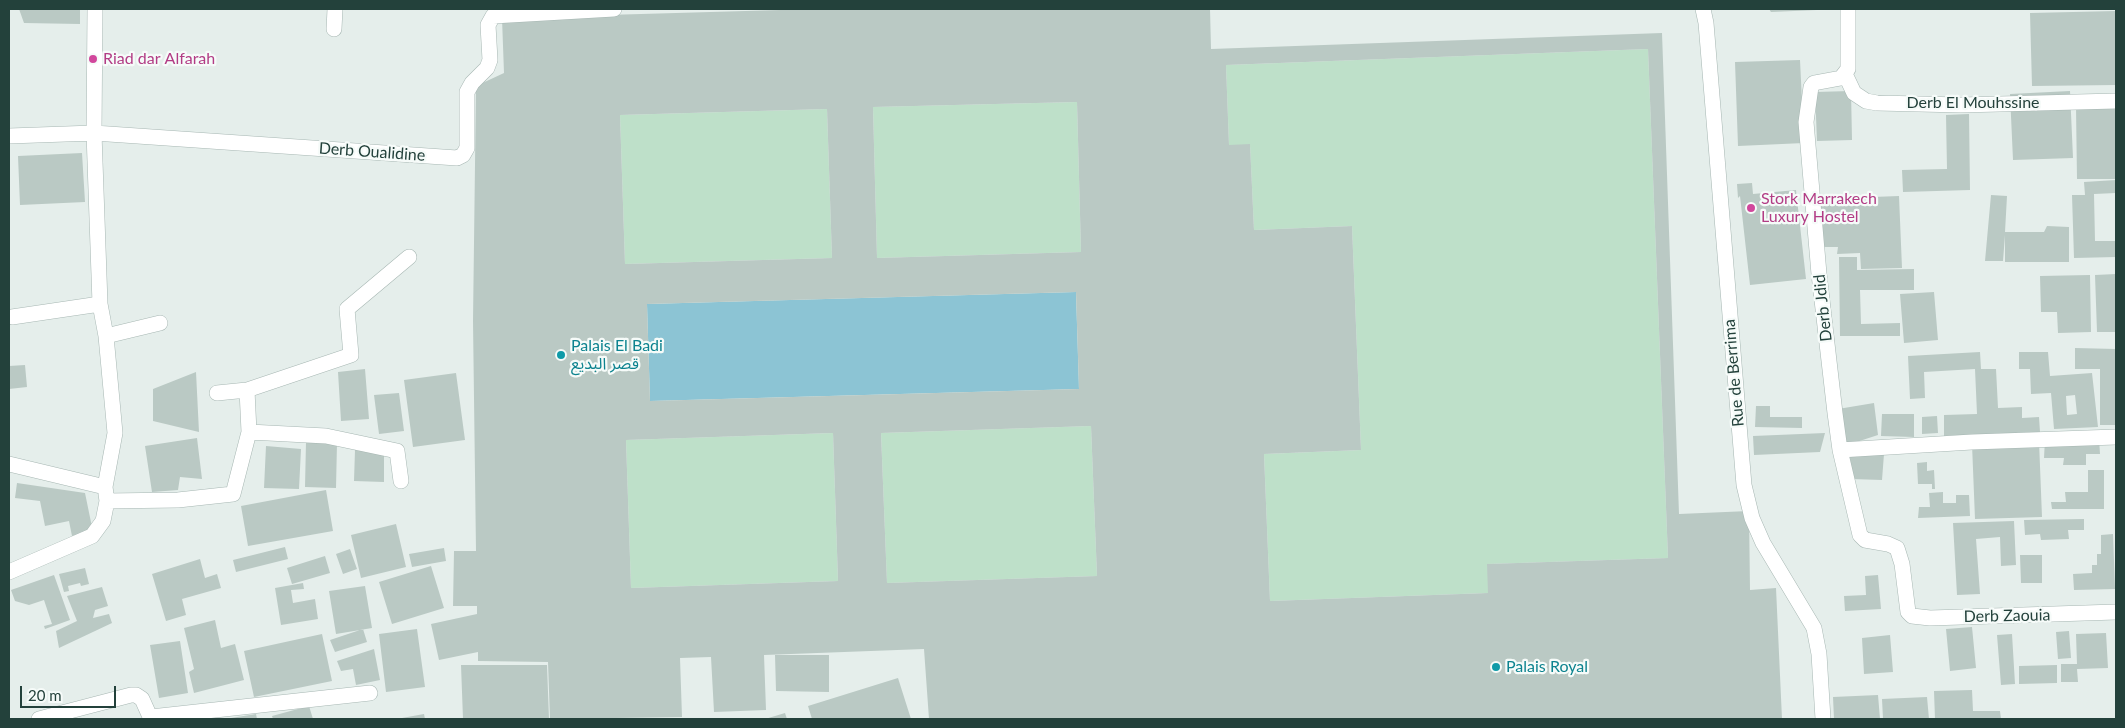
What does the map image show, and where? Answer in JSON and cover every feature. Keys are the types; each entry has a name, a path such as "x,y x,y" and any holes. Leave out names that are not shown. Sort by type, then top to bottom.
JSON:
{"street":[{"path":"9,572 92,536 103,521 114,433 106,336 100,304 94,132 95,9"},
{"path":"334,29 335,9"},
{"name":"Derb Oualidine","path":"9,136 94,132 457,158 464,156 467,148 467,92 472,83 487,68 490,60 488,25 493,16 614,9"},
{"name":"Rue de Berrima","path":"1703,9 1707,33 1744,486 1752,518 1760,538 1814,628 1819,654 1823,719"},
{"path":"1845,74 1848,65 1848,9"},
{"name":"Derb El Mouhssine","path":"1845,74 1854,93 1866,101 1877,103 1953,105 2116,101"},
{"name":"Derb Jdid","path":"1845,74 1835,80 1814,83 1811,86 1806,122 1819,274 1840,450 1860,535 1864,540 1888,544 1897,548 1902,564 1907,603"},
{"path":"217,393 247,390 351,355 348,309 409,257"},
{"path":"12,317 100,304"},
{"path":"106,336 160,324"},
{"path":"9,464 106,494 178,500 232,494 249,432 247,390"},
{"path":"249,432 326,436 397,451 401,481"},
{"path":"1840,450 1972,442 2116,437"},
{"name":"Derb Zaouia","path":"1907,603 1908,612 1912,616 1930,618 2116,612"},
{"path":"39,719 130,694 142,699 151,718 260,712 370,694"}],"green space":[{"path":"1648,49 1668,558 1488,564 1488,593 1270,601 1264,454 1361,450 1352,226 1254,230 1250,145 1229,145 1226,65"},
{"path":"1077,102 1081,252 877,258 873,107"},
{"path":"827,109 832,258 625,264 620,115"},
{"path":"1091,426 1097,576 887,583 881,433"},
{"path":"833,433 838,581 631,588 626,440"}],"water":[{"path":"1076,292 1079,389 650,401 647,304"}],"building":[{"path":"19,9 80,9 80,24 24,23"},
{"name":"Palais El Badi قصر البديع","path":"815,9 1210,9 1211,49 1662,33 1679,514 1749,511 1750,590 1776,588 1782,719 929,719 924,649 764,655 766,710 714,712 711,657 680,658 682,717 550,719 548,662 478,661 478,652 439,660 431,624 477,614 477,606 453,606 454,551 476,551 473,321 476,86 504,73 502,18","holes":["1648,49 1668,558 1487,564 1488,593 1270,601 1264,454 1361,450 1352,226 1254,230 1250,144 1229,145 1226,65","1077,102 1081,252 877,258 873,107","827,109 832,258 625,264 620,115","1076,292 1079,389 650,401 647,304","1091,426 1097,576 887,583 881,433","833,433 838,581 631,588 626,440"]},
{"path":"1769,9 1817,9 1817,10 1771,12"},
{"path":"2116,11 2116,85 2032,86 2030,13"},
{"path":"1800,60 1804,143 1738,146 1735,62"},
{"path":"1851,91 1852,140 1817,141 1815,92"},
{"path":"2070,91 2073,158 2013,160 2010,94"},
{"path":"2116,106 2116,179 2077,179 2076,107"},
{"path":"1969,114 1970,190 1903,192 1902,170 1947,169 1946,115"},
{"path":"82,153 85,202 20,205 18,156"},
{"path":"2116,180 2116,193 2094,194 2095,241 2116,241 2116,257 2074,258 2072,195 2085,195 2084,182"},
{"path":"1752,183 1753,194 1796,190 1806,279 1750,285 1737,184"},
{"path":"1991,195 2007,196 2005,232 2044,232 2047,226 2069,227 2069,262 2005,262 2005,235 2003,261 1985,261"},
{"path":"1899,196 1902,268 1861,269 1860,253 1837,254 1838,247 1822,247 1820,199"},
{"path":"1839,257 1857,257 1857,270 1914,269 1914,290 1860,290 1861,324 1900,323 1900,336 1840,336"},
{"path":"2116,274 2116,332 2097,332 2095,275"},
{"path":"2090,275 2091,332 2058,333 2057,312 2041,312 2040,276"},
{"path":"1934,292 1938,340 1904,343 1900,294"},
{"path":"2075,348 2116,349 2116,425 2100,425 2100,369 2075,369"},
{"path":"1980,352 1981,369 1996,369 1998,408 2022,407 2022,418 2039,417 2040,432 1944,436 1944,415 1977,414 1975,369 1924,372 1925,398 1910,399 1908,356"},
{"path":"2019,352 2048,352 2050,376 2092,373 2098,427 2054,429 2051,393 2031,394 2030,369 2019,369","holes":["2075,395 2077,414 2067,415 2066,396"]},
{"path":"25,365 27,387 9,389 9,366"},
{"path":"365,369 369,419 341,421 338,372"},
{"path":"196,372 199,432 153,421 153,389"},
{"path":"456,373 465,440 413,447 404,380"},
{"path":"399,393 404,431 379,434 374,395"},
{"path":"1874,403 1878,435 1844,446 1838,409"},
{"path":"1756,406 1770,406 1770,417 1802,417 1802,428 1755,427"},
{"path":"1882,414 1914,414 1914,437 1881,436"},
{"path":"1937,416 1938,433 1922,434 1922,417"},
{"path":"1825,433 1820,452 1754,455 1753,436"},
{"path":"197,438 202,479 180,477 178,490 152,492 145,446"},
{"path":"2099,438 2100,454 2086,454 2086,465 2063,465 2064,458 2044,458 2045,439"},
{"path":"2039,441 2042,517 1975,519 1972,444"},
{"path":"306,442 337,443 336,488 305,487"},
{"path":"266,446 301,449 299,489 264,488"},
{"path":"355,450 384,451 384,482 354,481"},
{"path":"1884,454 1882,480 1851,479 1850,457"},
{"path":"1927,462 1927,471 1934,470 1935,489 1932,489 1932,484 1918,484 1917,463"},
{"path":"2088,470 2104,470 2104,509 2052,509 2051,502 2066,502 2065,492 2088,492"},
{"path":"17,483 85,493 93,532 72,536 69,521 45,526 40,501 15,498"},
{"path":"326,490 333,531 248,546 241,506"},
{"path":"1943,492 1943,503 1956,503 1956,495 1969,495 1970,516 1918,518 1919,507 1930,507 1929,493"},
{"path":"2084,519 2084,530 2068,530 2069,539 2041,540 2040,534 2025,535 2024,520"},
{"path":"2014,521 2016,565 2001,566 2000,537 1976,539 1980,594 1957,595 1953,523"},
{"path":"396,524 406,567 361,578 351,535"},
{"path":"2113,534 2115,589 2074,590 2073,574 2092,573 2092,565 2097,565 2097,554 2101,554 2101,535"},
{"path":"285,547 288,559 236,572 233,560"},
{"path":"444,548 446,561 412,567 409,554"},
{"path":"350,549 357,569 343,574 336,554"},
{"path":"2020,555 2042,555 2042,583 2021,583"},
{"path":"325,556 330,573 292,584 287,568"},
{"path":"200,559 205,578 217,574 221,588 182,599 186,615 166,621 152,574"},
{"path":"431,566 444,608 392,624 379,582"},
{"path":"85,568 89,584 81,586 80,583 68,586 69,591 64,592 59,574"},
{"path":"54,575 70,620 45,629 44,626 52,624 44,600 29,605 15,601 11,590"},
{"path":"1878,575 1881,609 1845,611 1844,596 1866,595 1865,576"},
{"path":"303,583 304,589 291,590 293,603 315,599 318,619 281,625 275,588"},
{"path":"365,586 372,628 336,634 329,591"},
{"path":"102,587 108,606 95,610 93,618 109,614 112,623 59,648 56,631 77,621 67,596"},
{"path":"215,620 221,648 235,644 244,680 194,693 189,672 194,669 184,628"},
{"path":"1972,627 1976,668 1950,671 1946,629"},
{"path":"363,629 367,642 335,652 330,640"},
{"path":"417,629 425,687 386,692 379,634"},
{"path":"2069,631 2071,658 2058,659 2056,632"},
{"path":"2106,633 2108,668 2077,669 2078,682 2061,682 2061,664 2077,664 2076,634"},
{"path":"322,634 332,681 254,697 244,651"},
{"path":"2012,634 2015,684 2001,685 1997,635"},
{"path":"1890,635 1893,672 1864,674 1862,638"},
{"path":"180,641 188,693 159,698 150,645"},
{"path":"374,649 380,680 356,685 353,669 341,671 337,661"},
{"path":"775,655 829,655 829,692 776,691"},
{"path":"461,665 547,665 549,719 463,719"},
{"path":"2057,665 2057,683 2019,684 2019,666"},
{"path":"898,678 911,719 812,719 808,706"},
{"path":"1972,690 1973,711 2000,711 2001,719 1935,719 1934,691"},
{"path":"1878,695 1880,719 1834,719 1833,697"},
{"path":"1927,697 1929,719 1883,719 1882,699"},
{"path":"309,706 313,719 273,719 272,716"},
{"path":"785,713 787,719 765,719"},
{"path":"256,714 257,719 231,718"},
{"path":"424,714 425,719 402,719 402,718"}],"place":[{"name":"Riad dar Alfarah","path":"93,59"},
{"name":"Stork Marrakech Luxury Hostel","path":"1751,208"},
{"name":"Palais El Badi قصر البديع","path":"561,355"},
{"name":"Palais Royal","path":"1496,667"}]}
